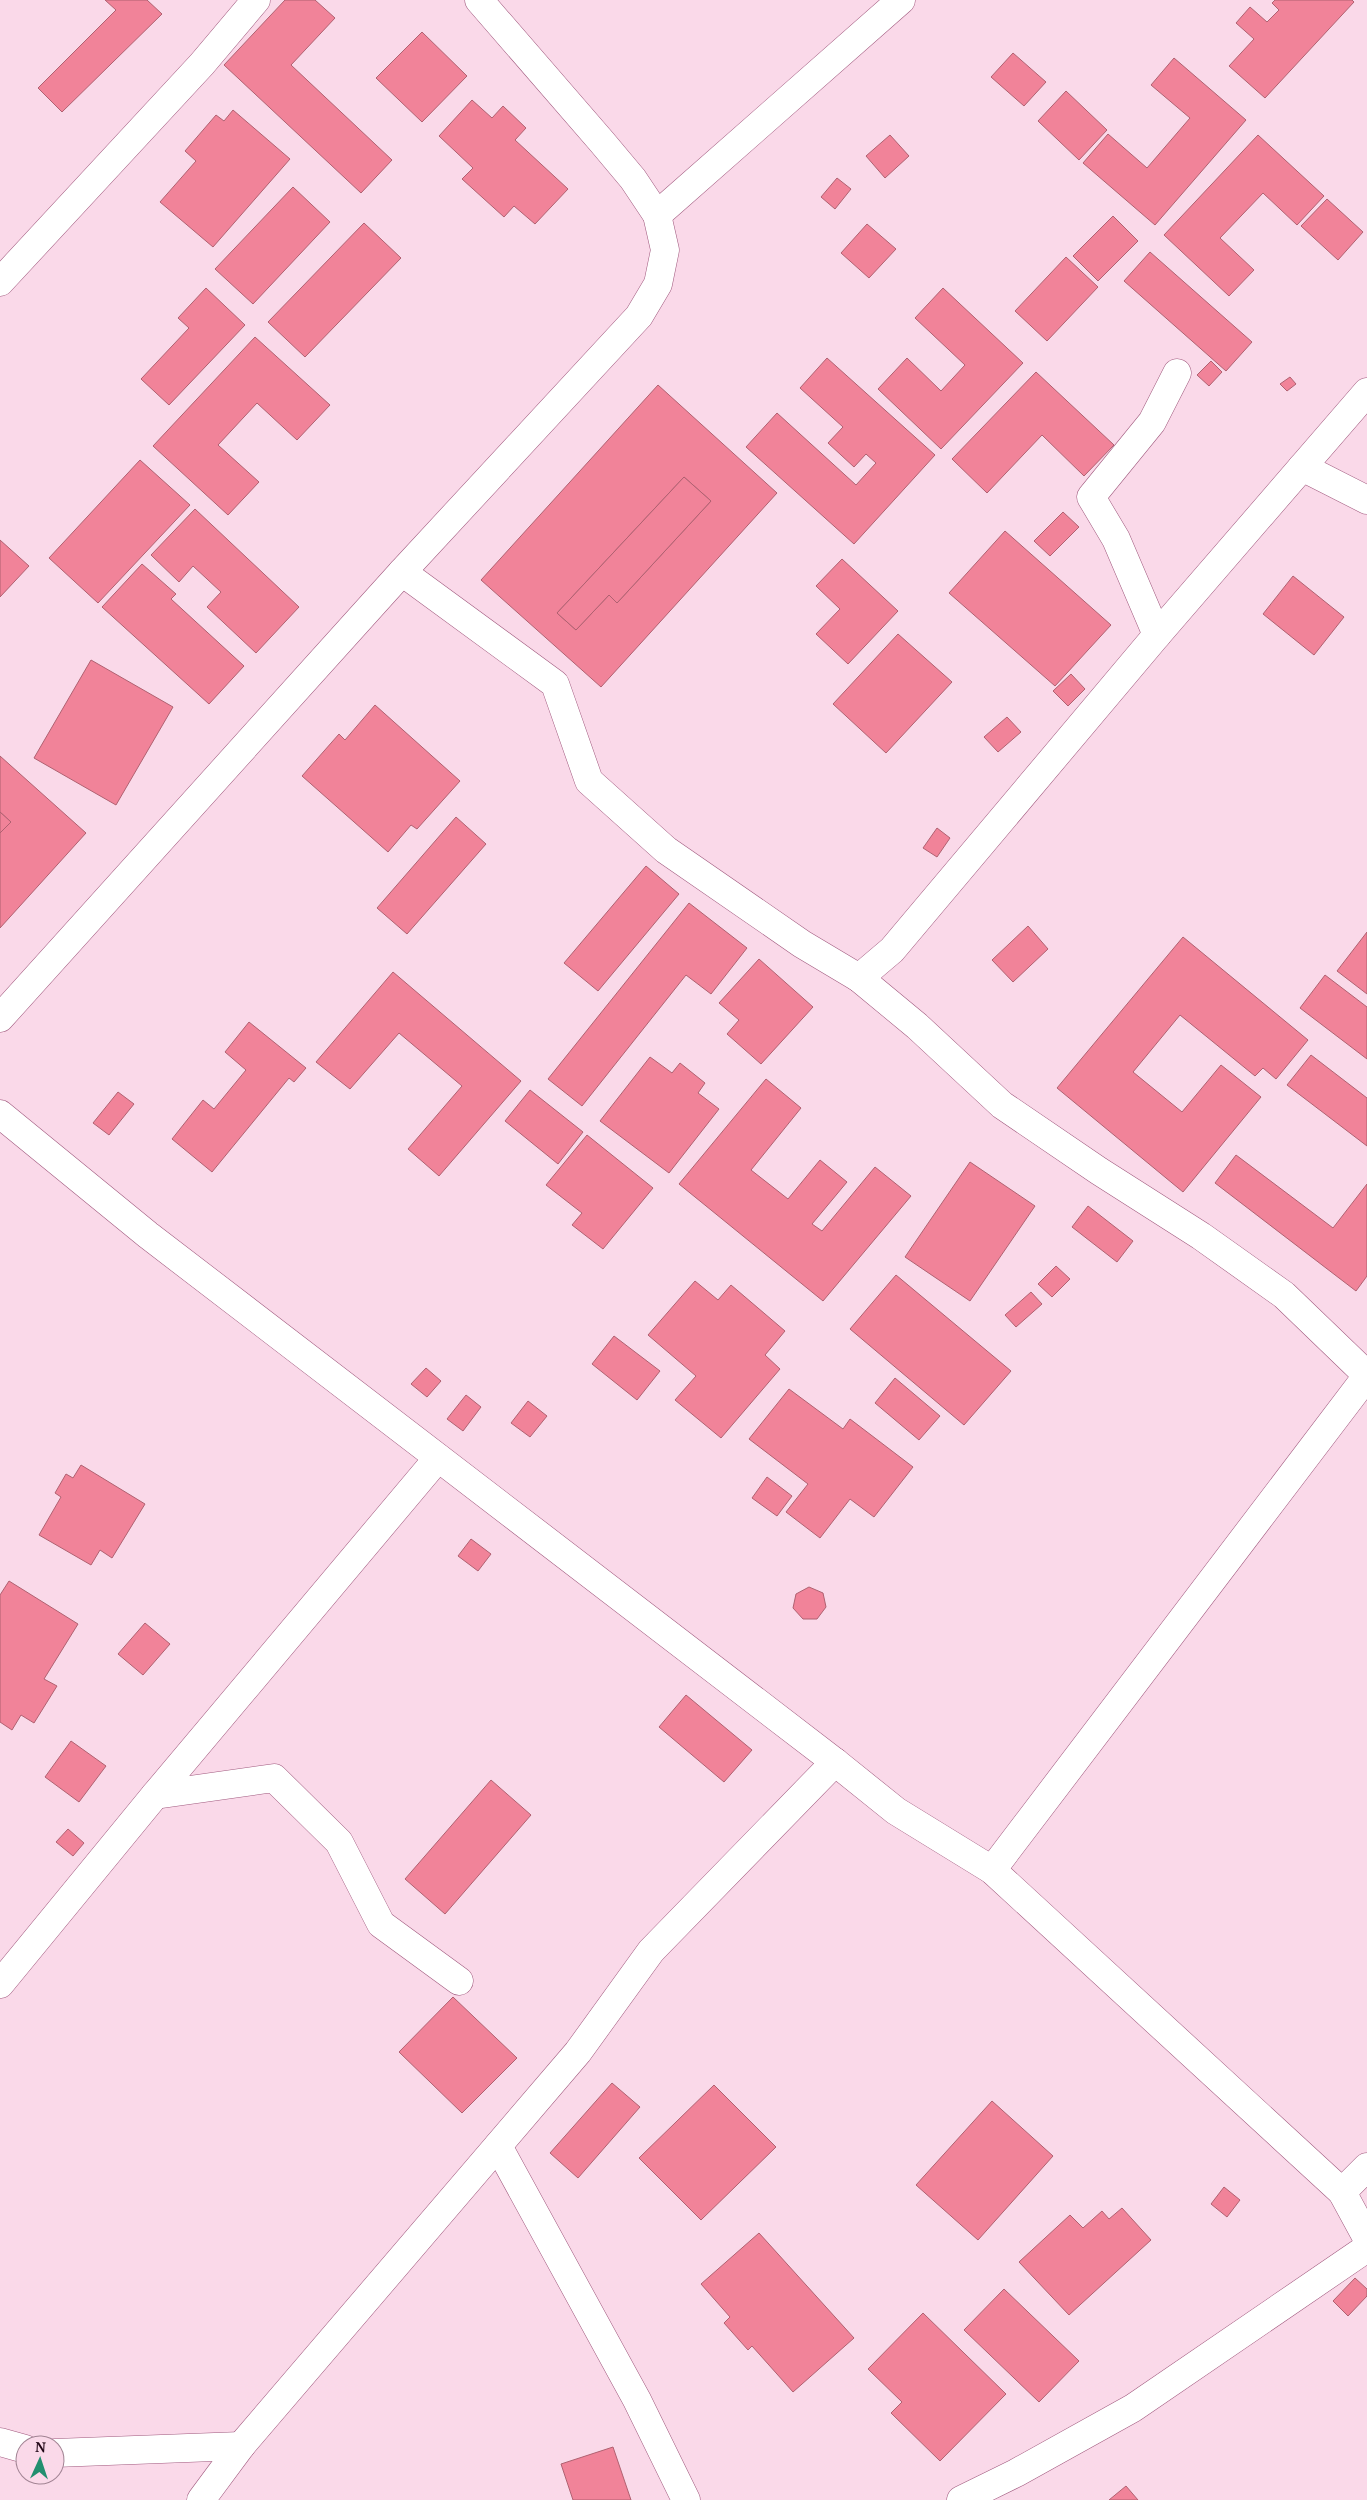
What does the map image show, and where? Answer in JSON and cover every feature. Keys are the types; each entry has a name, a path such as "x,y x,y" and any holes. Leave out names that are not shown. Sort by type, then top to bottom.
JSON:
{"street":[{"path":"0,282 202,64 256,0"},
{"path":"0,1018 402,572 639,316 658,284 665,250 657,215 632,179 602,142 479,0"},
{"path":"657,215 901,0"},
{"path":"1157,635 1116,540 1091,497 1152,422 1178,373"},
{"path":"859,978 892,950 1157,635 1367,392"},
{"path":"1302,467 1367,500"},
{"path":"402,572 555,684 589,781 666,850 802,944 859,978 917,1026 1002,1105 1099,1171 1201,1236 1284,1295 1367,1376 992,1870"},
{"path":"0,1114 148,1234 836,1762 896,1811 992,1870 1342,2192 1367,2238"},
{"path":"0,1984 154,1795 438,1458"},
{"path":"201,2500 241,2446 578,2052 651,1951 836,1762"},
{"path":"154,1795 274,1778 340,1842 381,1924 459,1981"},
{"path":"498,2146 637,2400 686,2500"},
{"path":"1342,2192 1367,2167"},
{"path":"961,2500 1016,2473 1133,2408 1367,2248"},
{"path":"0,2442 15,2446"},
{"path":"65,2453 241,2446"}],"building":[{"path":"105,0 147,0 162,14 62,112 38,88 116,10"},
{"path":"285,0 315,0 335,18 291,65 392,160 361,193 224,65"},
{"path":"1275,0 1352,0 1354,2 1265,98 1229,66 1254,39 1236,23 1250,7 1267,22 1279,10 1272,3"},
{"path":"422,32 467,76 422,122 376,78"},
{"path":"1013,53 1046,82 1024,106 991,77"},
{"path":"1174,58 1246,120 1155,225 1083,163 1108,134 1147,168 1190,118 1151,85"},
{"path":"1066,91 1107,130 1079,160 1038,121"},
{"path":"472,100 492,118 503,106 526,128 515,140 568,189 535,224 514,206 504,217 462,179 473,168 439,136"},
{"path":"233,110 290,159 213,247 160,202 196,161 185,151 216,115 224,121"},
{"path":"890,135 909,156 885,178 866,156"},
{"path":"1258,135 1324,196 1297,225 1263,193 1220,238 1254,270 1229,296 1164,235"},
{"path":"837,178 851,189 835,209 821,197"},
{"path":"293,187 330,222 253,304 215,269"},
{"path":"1327,199 1363,232 1338,260 1301,226"},
{"path":"1113,216 1138,241 1098,281 1073,256"},
{"path":"364,223 401,258 305,357 268,322"},
{"path":"867,224 896,249 869,278 841,253"},
{"path":"1150,252 1252,342 1226,371 1124,281"},
{"path":"1066,257 1098,287 1047,341 1015,311"},
{"path":"206,288 245,325 169,405 141,379 189,328 178,318"},
{"path":"943,288 1023,363 941,449 878,389 907,358 941,391 965,365 915,318"},
{"path":"255,337 330,405 297,440 257,403 218,445 259,482 228,515 153,446"},
{"path":"827,358 935,455 854,544 746,447 777,413 856,485 876,463 866,454 854,467 828,443 843,427 800,388"},
{"path":"1211,361 1222,372 1209,386 1197,375"},
{"path":"1036,372 1114,445 1084,476 1042,435 987,493 952,459"},
{"path":"1290,377 1296,384 1287,391 1280,384"},
{"path":"658,385 777,493 601,687 481,580","holes":["684,477 711,501 617,603 609,595 576,630 557,613"]},
{"path":"140,460 190,505 98,603 49,558"},
{"path":"684,477 711,501 617,603 609,595 576,630 557,613"},
{"path":"195,509 299,607 256,653 207,607 221,592 193,566 179,582 151,555"},
{"path":"1063,512 1079,527 1050,556 1034,541"},
{"path":"1005,531 1111,625 1055,686 949,593"},
{"path":"0,540 29,566 0,597"},
{"path":"842,559 898,611 848,664 816,634 840,609 816,586"},
{"path":"142,564 176,594 171,599 244,666 209,704 102,607"},
{"path":"1293,576 1344,617 1314,655 1263,614"},
{"path":"898,634 952,682 886,753 833,704"},
{"path":"91,660 173,707 116,805 34,758"},
{"path":"1071,674 1085,689 1068,706 1053,691"},
{"path":"375,705 460,781 417,829 411,825 388,852 302,776 339,734 345,740"},
{"path":"1007,717 1021,732 998,752 984,737"},
{"path":"0,756 86,833 0,928 0,833 11,822 0,812"},
{"path":"0,812 11,822 0,833"},
{"path":"456,817 486,844 407,934 377,908"},
{"path":"937,828 950,838 937,857 923,848"},
{"path":"646,866 679,894 598,991 564,963"},
{"path":"689,903 747,948 711,994 686,975 582,1106 548,1079"},
{"path":"1028,926 1048,949 1013,982 992,960"},
{"path":"1367,932 1367,994 1337,971"},
{"path":"1183,937 1308,1040 1276,1079 1263,1068 1255,1076 1180,1015 1133,1072 1182,1112 1221,1065 1261,1097 1183,1192 1057,1088"},
{"path":"759,959 813,1007 761,1064 727,1034 739,1020 719,1003"},
{"path":"393,972 521,1081 439,1176 408,1149 462,1086 399,1033 350,1089 316,1062"},
{"path":"1325,975 1367,1007 1367,1059 1300,1008"},
{"path":"249,1022 306,1068 294,1082 289,1078 212,1172 172,1139 203,1100 214,1109 246,1070 225,1052"},
{"path":"1311,1055 1367,1098 1367,1146 1287,1085"},
{"path":"650,1057 672,1073 680,1063 705,1083 698,1093 719,1109 669,1173 600,1121"},
{"path":"766,1079 801,1108 751,1170 788,1199 820,1160 847,1182 812,1224 822,1231 875,1167 911,1196 823,1301 679,1184"},
{"path":"530,1090 583,1132 558,1164 505,1121"},
{"path":"118,1092 134,1104 109,1135 93,1123"},
{"path":"587,1135 653,1188 603,1249 572,1225 582,1213 546,1185"},
{"path":"1236,1155 1333,1228 1367,1184 1367,1276 1356,1291 1215,1183"},
{"path":"970,1162 1035,1206 970,1301 905,1257"},
{"path":"1088,1206 1133,1241 1117,1262 1072,1227"},
{"path":"1056,1266 1070,1279 1052,1297 1038,1284"},
{"path":"896,1275 1011,1371 964,1425 850,1329"},
{"path":"695,1281 718,1300 731,1285 785,1331 765,1355 780,1369 721,1438 675,1400 696,1376 648,1335"},
{"path":"1031,1292 1042,1304 1016,1327 1005,1315"},
{"path":"614,1336 660,1371 637,1400 592,1364"},
{"path":"426,1368 441,1381 427,1397 411,1384"},
{"path":"895,1378 940,1416 919,1440 875,1403"},
{"path":"789,1389 843,1429 850,1419 913,1467 874,1517 850,1499 820,1538 786,1512 808,1484 749,1439"},
{"path":"466,1395 481,1407 463,1431 447,1419"},
{"path":"528,1401 547,1416 530,1437 511,1423"},
{"path":"81,1465 145,1504 112,1558 100,1550 91,1565 39,1535 61,1497 55,1493 66,1474 73,1478"},
{"path":"767,1477 792,1496 777,1516 752,1498"},
{"path":"471,1539 491,1554 478,1571 458,1556"},
{"path":"9,1581 78,1624 44,1679 57,1686 34,1723 21,1715 12,1730 0,1722 0,1595"},
{"path":"809,1587 823,1593 826,1607 817,1619 803,1619 793,1608 796,1594"},
{"path":"145,1623 170,1644 143,1675 118,1654"},
{"path":"686,1695 752,1750 724,1782 659,1727"},
{"path":"71,1741 106,1766 79,1802 45,1777"},
{"path":"491,1780 531,1815 445,1914 405,1879"},
{"path":"68,1829 84,1843 73,1856 56,1842"},
{"path":"453,1997 517,2058 462,2113 399,2052"},
{"path":"612,2083 640,2107 578,2178 550,2153"},
{"path":"714,2085 776,2147 701,2220 639,2158"},
{"path":"992,2101 1053,2156 978,2240 916,2185"},
{"path":"1224,2187 1240,2200 1227,2217 1211,2204"},
{"path":"1122,2208 1151,2240 1069,2315 1019,2262 1070,2215 1083,2228 1102,2211 1109,2219"},
{"path":"759,2233 854,2338 793,2392 752,2346 748,2350 724,2323 730,2317 701,2284"},
{"path":"1355,2278 1367,2289 1367,2296 1348,2316 1333,2301"},
{"path":"1004,2289 1079,2361 1039,2402 964,2330"},
{"path":"923,2313 1006,2394 940,2461 891,2413 902,2402 868,2369"},
{"path":"613,2447 631,2500 573,2500 561,2464"},
{"path":"1126,2486 1138,2500 1109,2500"}]}
